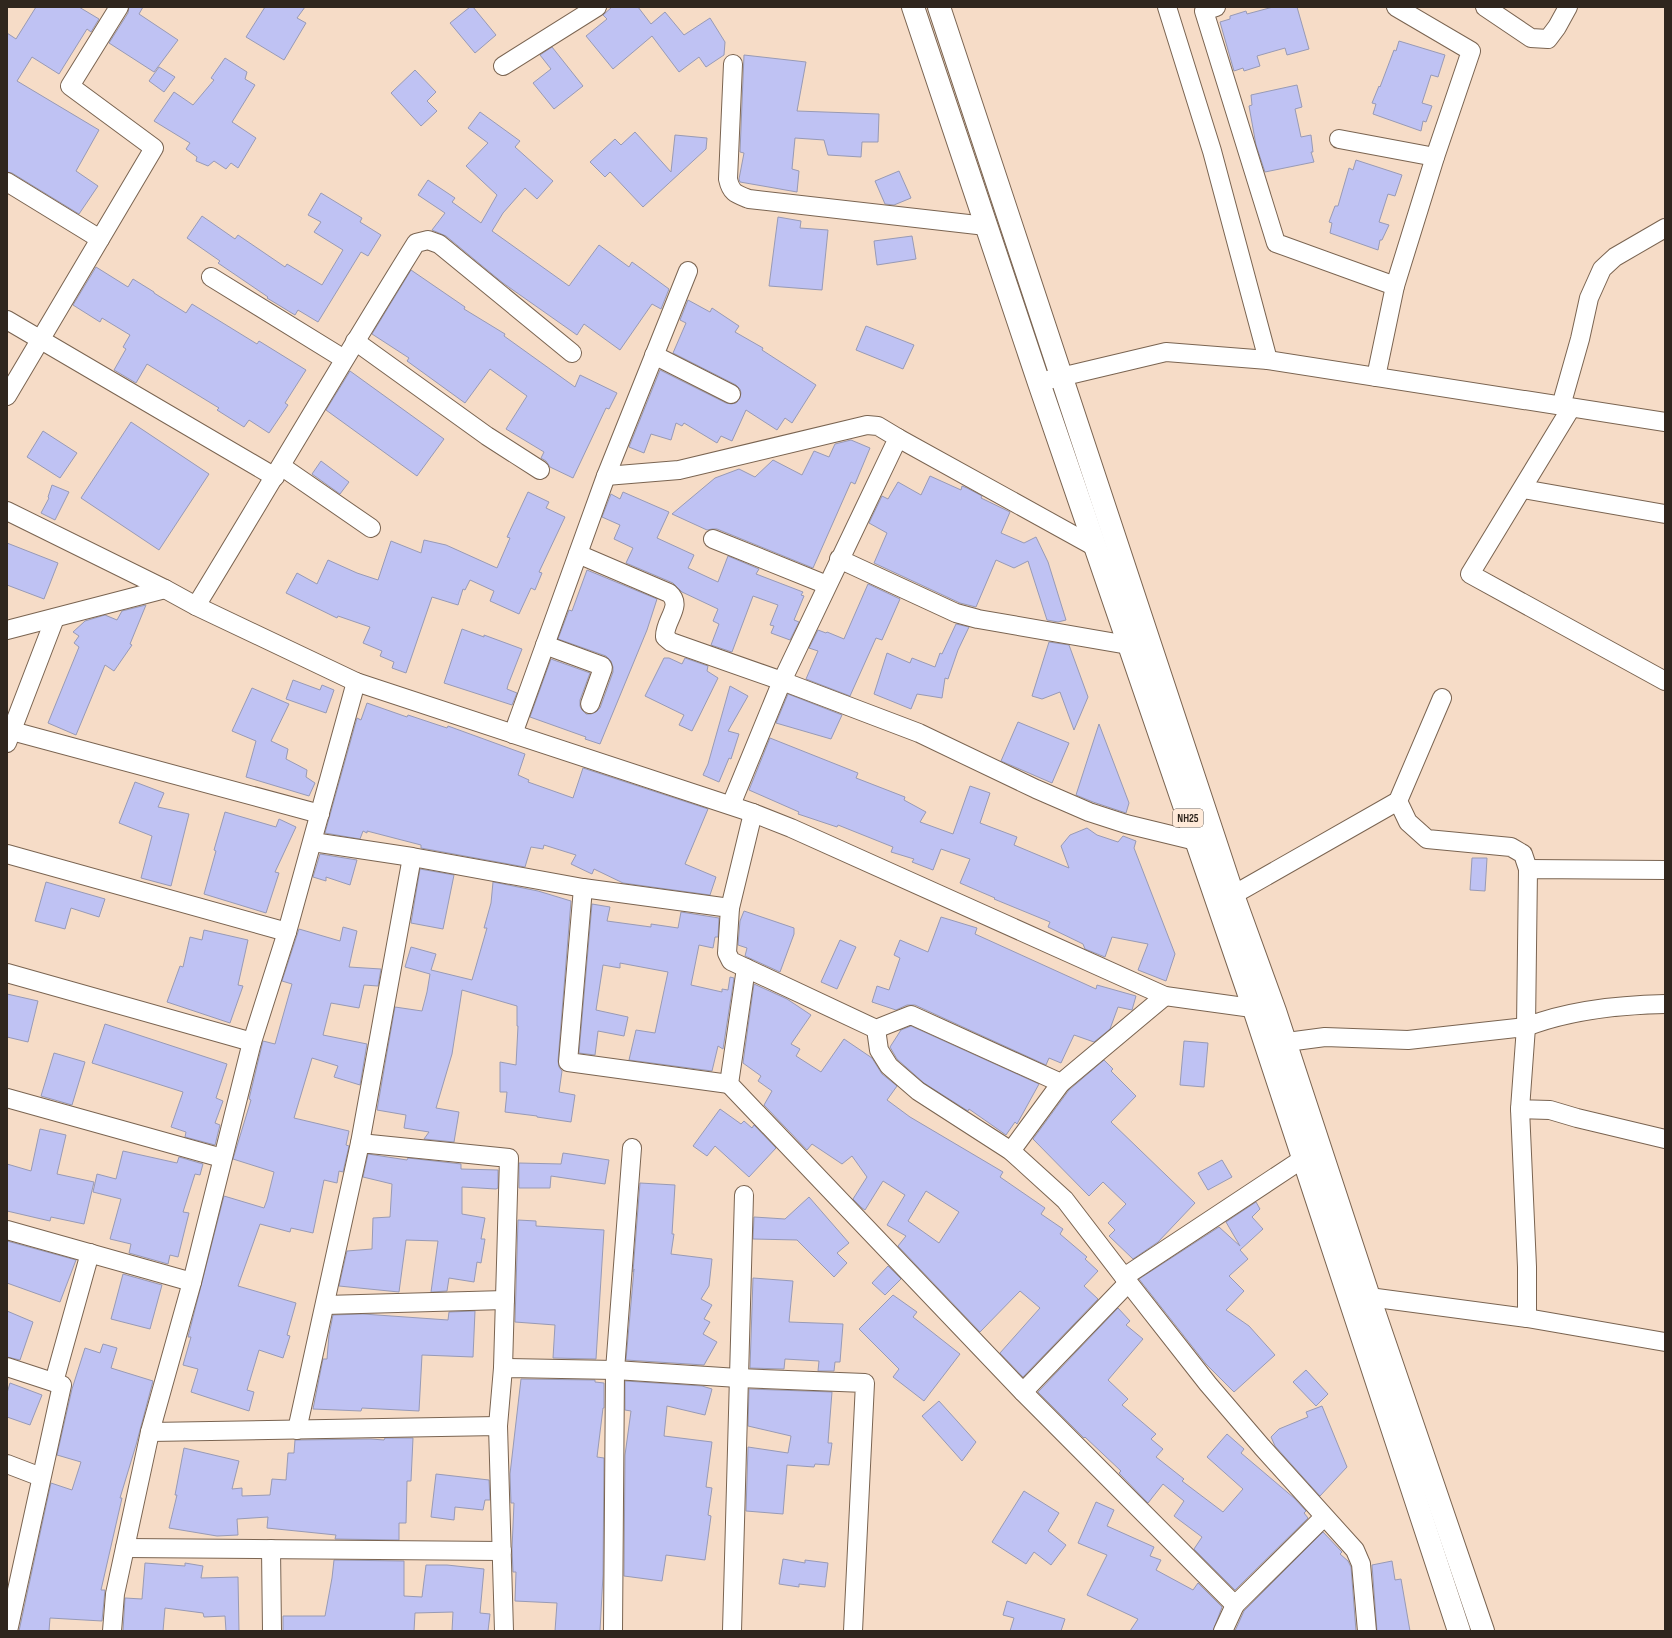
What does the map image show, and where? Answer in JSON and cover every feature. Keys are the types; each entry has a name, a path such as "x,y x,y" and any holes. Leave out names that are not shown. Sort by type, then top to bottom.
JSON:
{"main road":[{"name":"NH25","path":"913,7 1039,383 1196,841 1265,1010"},
{"name":"NH25","path":"939,7 1232,895 1275,1044 1304,1158 1402,1462 1459,1631"},
{"name":"NH25","path":"1275,1044 1369,1297 1483,1631"}],"street":[{"path":"7,396 154,148 70,86 119,7"},
{"path":"503,66 597,7"},
{"path":"1167,7 1212,151 1268,360"},
{"path":"1216,7 1204,10 1276,243 1395,286"},
{"path":"1376,376 1395,286 1435,157 1471,51 1396,7"},
{"path":"1485,7 1531,38 1542,39 1548,39 1557,27 1568,7"},
{"path":"733,64 728,179 730,188 736,195 749,199 986,226"},
{"path":"1339,139 1435,157"},
{"path":"7,182 100,239"},
{"path":"1665,228 1615,257 1602,269 1589,298 1566,407 1523,489 1470,574 1665,681"},
{"path":"196,606 344,359 416,243 428,240 438,244 572,353"},
{"path":"513,734 606,476 688,271"},
{"path":"211,277 344,359"},
{"path":"7,320 278,471 371,528"},
{"path":"355,341 487,436 540,470"},
{"path":"1039,383 1061,376 1166,352 1268,360 1665,422"},
{"path":"654,355 731,394"},
{"path":"606,476 679,470 866,425 878,426 1095,548"},
{"path":"731,806 782,681 898,438"},
{"path":"1523,489 1665,514"},
{"path":"7,511 166,589 196,606 356,682 753,813 791,828 1165,996 1265,1010"},
{"path":"713,539 827,585"},
{"path":"578,554 669,593 673,597 675,605 665,629 665,637 671,642 782,681 919,734 1089,812 1126,824 1196,841"},
{"path":"839,559 956,613 978,619 1128,645"},
{"path":"7,630 166,589"},
{"path":"55,618 9,737 320,814"},
{"path":"545,646 602,666 603,668 590,704"},
{"path":"112,1631 115,1594 150,1432 192,1282 252,1042 287,932 313,842 356,682"},
{"path":"1232,895 1398,801 1442,698"},
{"path":"1398,801 1408,822 1427,839 1511,847 1523,854 1528,869 1526,1027 1520,1109 1527,1267 1527,1318"},
{"path":"753,813 730,908 727,953 731,961 876,1029 911,1015 1061,1084"},
{"path":"313,842 412,856 583,888 730,908"},
{"path":"7,854 287,932"},
{"path":"297,1430 360,1143 412,856"},
{"path":"1528,869 1665,870"},
{"path":"583,888 568,1062 729,1084 1023,1392 1235,1605"},
{"path":"729,1084 746,968"},
{"path":"7,973 252,1042"},
{"path":"1011,1151 1061,1084 1165,996"},
{"path":"1275,1044 1325,1037 1408,1040 1526,1027 1548,1018 1629,1005 1665,1004"},
{"path":"876,1029 879,1050 889,1066 918,1091 1011,1151 1065,1200 1208,1384 1324,1517 1355,1550 1361,1564 1367,1631"},
{"path":"7,1098 222,1158"},
{"path":"1520,1109 1550,1110 1665,1138"},
{"path":"360,1143 509,1158 503,1368 498,1426 504,1631"},
{"path":"613,1631 615,1370 632,1148"},
{"path":"1023,1392 1126,1280 1304,1158"},
{"path":"732,1631 744,1195"},
{"path":"7,1230 192,1282"},
{"path":"54,1382 90,1253"},
{"path":"1369,1297 1527,1318 1665,1342"},
{"path":"325,1305 505,1300"},
{"path":"7,1367 62,1385 10,1612 8,1631"},
{"path":"503,1368 615,1370 738,1378 865,1383 853,1631"},
{"path":"150,1432 498,1426"},
{"path":"7,1464 41,1477"},
{"path":"1223,1631 1235,1605 1324,1517"},
{"path":"125,1548 502,1551"},
{"path":"271,1549 272,1631"}],"building":[{"path":"36,7 79,7 99,19 91,32 87,29 59,74 32,57 17,81 99,130 76,171 98,186 79,214 12,173 7,172 7,33 16,39"},
{"path":"129,7 143,7 139,14 178,40 154,72 109,43 128,13"},
{"path":"265,7 305,7 297,18 306,23 284,60 246,37"},
{"path":"470,7 473,7 496,35 475,53 450,23"},
{"path":"612,7 638,7 651,24 665,12 684,35 710,18 725,42 724,55 706,67 699,57 679,72 652,36 613,69 586,36 607,19 603,15"},
{"path":"1273,7 1297,7 1309,49 1287,55 1285,48 1257,56 1260,66 1244,71 1243,68 1234,71 1220,22 1230,19 1230,16 1246,11 1247,14"},
{"path":"1399,41 1445,55 1438,77 1431,75 1422,103 1432,106 1426,122 1423,121 1421,131 1373,114 1376,104 1372,103 1379,86 1380,87 1394,50 1396,51"},
{"path":"552,47 583,86 554,109 533,83 551,69 540,55"},
{"path":"744,55 806,62 797,111 879,114 878,142 862,142 861,157 828,155 824,140 795,138 792,169 799,171 797,192 740,182 739,179 744,153 740,152"},
{"path":"225,58 247,72 245,79 255,85 232,122 256,138 238,168 231,163 226,169 214,161 208,166 196,161 197,157 186,149 190,143 154,121 174,92 193,105 214,80 211,78"},
{"path":"159,67 175,77 164,92 149,81"},
{"path":"415,70 436,92 427,101 437,111 421,126 391,93"},
{"path":"1297,85 1302,107 1295,109 1301,137 1311,135 1313,152 1311,152 1314,162 1265,172 1256,145 1249,106 1252,105 1251,95"},
{"path":"480,112 520,141 515,147 553,181 537,199 525,188 503,213 492,231 569,286 599,245 629,267 632,262 669,289 661,309 652,304 620,350 584,324 577,335 503,283 446,236 432,230 445,213 418,195 428,180 455,198 452,202 481,223 497,195 466,166 488,143 468,128"},
{"path":"635,132 671,172 675,135 707,138 706,149 643,207 610,172 605,177 590,162 615,139 621,145"},
{"path":"1356,160 1402,175 1395,196 1388,194 1379,222 1389,225 1382,240 1380,240 1378,250 1330,233 1332,223 1329,222 1335,206 1338,206 1349,168 1353,170"},
{"path":"899,171 911,198 894,205 885,204 875,181"},
{"path":"321,193 362,218 360,222 381,235 368,256 361,252 318,322 298,310 295,315 267,298 268,297 218,263 220,261 187,238 202,216 235,239 238,235 285,267 287,264 322,285 343,250 314,232 321,222 308,215"},
{"path":"778,217 801,221 800,228 828,230 822,290 769,286"},
{"path":"912,236 916,259 877,265 874,241"},
{"path":"96,267 128,287 133,279 186,313 192,304 257,344 259,341 306,370 285,403 288,405 269,433 249,420 244,427 217,410 219,408 147,364 136,383 114,370 126,349 123,347 130,335 102,318 100,322 73,305"},
{"path":"411,270 465,307 464,309 505,334 504,336 575,387 580,375 617,393 609,409 606,408 573,478 550,467 546,461 541,458 544,452 506,429 527,396 490,369 465,403 407,361 409,358 372,334"},
{"path":"688,300 710,312 712,308 739,326 735,332 763,348 762,350 816,385 792,423 785,418 777,430 746,410 732,441 721,436 717,443 684,423 682,426 676,423 671,440 651,434 644,453 629,447 660,370 726,403 736,403 740,398 740,389 736,385 673,353 686,323 680,320"},
{"path":"866,326 914,345 903,369 856,350"},
{"path":"350,371 444,439 417,476 326,410"},
{"path":"131,422 209,474 159,550 81,498"},
{"path":"43,431 77,453 60,478 27,457"},
{"path":"851,440 870,448 855,484 851,482 813,568 717,529 707,530 672,514 715,478 739,469 755,477 773,460 802,475 814,451 829,457 835,444"},
{"path":"321,461 349,482 340,494 312,474"},
{"path":"930,476 961,490 962,486 967,488 982,496 981,498 1010,512 1001,533 1024,543 1036,537 1048,562 1066,620 1058,622 1047,620 1028,561 1014,568 996,560 976,607 960,603 874,563 887,533 869,523 882,496 888,499 898,482 921,495"},
{"path":"52,485 69,492 55,520 41,513 49,498"},
{"path":"528,492 549,502 546,508 565,517 539,572 542,573 535,590 531,588 519,614 490,601 494,591 470,580 465,590 463,589 458,605 432,597 406,673 392,668 394,662 380,656 382,651 363,643 370,627 338,616 337,618 286,593 297,573 317,584 328,560 357,573 378,580 391,541 421,553 424,540 446,545 497,568 510,538 507,537"},
{"path":"623,492 669,512 657,538 694,555 688,568 718,582 728,556 759,569 756,574 803,592 801,595 804,596 794,620 799,622 790,640 771,633 774,626 770,625 778,605 753,596 732,652 711,645 719,624 713,621 718,609 682,592 673,583 626,563 633,548 614,539 620,525 602,517 611,494 620,499"},
{"path":"7,543 58,563 44,599 7,585"},
{"path":"587,570 657,599 647,630 600,744 585,739 586,737 530,717 551,659 590,673 580,700 580,706 586,714 596,712 600,708 613,672 611,661 606,656 558,639 569,610 572,611"},
{"path":"868,584 900,599 882,640 876,638 850,696 806,679 818,651 809,648 818,630 844,639"},
{"path":"146,605 130,644 132,645 114,671 105,665 76,735 48,723 79,647 74,643 79,636 73,632 85,621 105,615 117,620 122,611"},
{"path":"956,624 969,627 958,650 948,679 945,678 942,698 917,694 911,709 874,694 887,653 910,663 912,658 935,667 940,653 942,654"},
{"path":"462,629 484,637 484,635 522,649 507,689 517,693 512,705 444,683"},
{"path":"1049,642 1069,645 1088,697 1074,730 1060,692 1042,699 1032,696"},
{"path":"664,658 669,658 682,664 685,658 708,666 707,671 718,678 692,731 679,725 684,715 645,696"},
{"path":"293,680 320,690 322,685 334,690 326,713 286,699"},
{"path":"730,686 748,696 728,731 739,734 731,759 729,758 719,782 703,775 708,764"},
{"path":"252,688 289,704 271,741 288,749 286,759 307,770 306,777 315,783 309,796 246,777 256,741 232,731"},
{"path":"788,694 842,715 831,739 776,723"},
{"path":"367,703 407,717 408,715 447,728 448,726 525,754 518,775 529,780 528,782 573,798 583,768 708,809 685,864 716,877 710,895 623,883 594,869 592,874 571,864 576,855 544,845 543,849 531,847 525,867 421,848 421,845 367,831 367,833 363,831 360,839 325,833 357,718 361,720"},
{"path":"1018,722 1069,743 1052,783 1001,761"},
{"path":"1099,724 1129,803 1126,813 1076,795"},
{"path":"770,738 858,773 856,778 905,797 904,800 926,812 920,822 953,834 970,786 990,793 980,823 1017,837 1014,845 1069,868 1061,846 1070,835 1087,828 1097,835 1118,842 1123,836 1136,841 1134,848 1175,954 1166,981 1138,970 1148,944 1112,937 1105,957 1085,949 1083,944 1048,927 1050,922 960,883 970,859 941,849 933,870 912,862 914,859 891,852 893,847 838,825 837,827 798,814 799,812 749,790"},
{"path":"135,782 164,793 158,807 189,814 171,886 141,878 152,836 119,823"},
{"path":"225,812 276,827 279,819 296,827 275,872 279,873 266,913 204,894 216,851 214,850"},
{"path":"320,854 357,860 350,885 326,877 326,881 313,877"},
{"path":"1472,858 1487,858 1485,891 1470,890"},
{"path":"420,869 454,875 443,929 411,923"},
{"path":"46,882 105,899 99,917 71,908 65,929 35,921"},
{"path":"493,882 538,891 571,901 558,1061 559,1067 562,1071 559,1092 575,1095 571,1122 505,1112 507,1092 500,1092 500,1062 516,1065 518,1026 517,1006 462,990 452,1054 436,1108 459,1112 454,1142 424,1139 429,1132 404,1128 406,1115 377,1110 395,1007 422,1011 427,992 430,974 405,967 411,947 436,954 431,970 472,980 487,928 484,928 491,903"},
{"path":"592,904 610,907 607,921 651,927 651,924 678,928 681,912 719,918 718,937 715,937 713,948 699,945 691,985 722,992 722,989 728,990 730,977 734,978 723,1049 718,1046 712,1071 629,1060 636,1030 655,1033 668,972 620,963 620,968 603,965 596,1010 628,1017 624,1036 598,1031 595,1055 579,1053"},
{"path":"744,911 794,928 794,934 780,972 745,956 747,948 738,945 740,921"},
{"path":"941,917 977,928 975,934 1096,989 1097,985 1136,996 1132,1010 1118,1007 1110,1029 1094,1042 1074,1035 1061,1063 1049,1058 1046,1065 915,1005 907,1005 896,1010 872,1002 877,986 889,990 900,958 894,955 900,940 928,952"},
{"path":"343,927 357,931 349,967 381,969 378,986 364,985 359,1008 331,1003 323,1035 367,1044 360,1085 334,1077 338,1066 312,1058 294,1118 349,1131 346,1145 349,1146 343,1172 339,1171 337,1183 324,1180 313,1233 291,1228 290,1232 260,1224 238,1286 296,1303 287,1335 290,1336 283,1358 259,1350 247,1390 254,1392 249,1411 191,1392 198,1369 183,1365 191,1337 188,1337 224,1196 264,1208 267,1200 274,1172 233,1159 251,1100 249,1099 263,1041 275,1044 292,984 282,981 299,929 340,941"},
{"path":"204,930 248,940 238,985 243,986 230,1023 167,1002 180,966 183,967 190,937 202,940"},
{"path":"840,940 856,947 837,989 821,982"},
{"path":"754,984 787,999 811,1015 791,1044 800,1049 796,1056 821,1072 844,1039 872,1058 882,1074 897,1086 887,1100 910,1117 1003,1172 1000,1177 1045,1208 1041,1214 1063,1229 1060,1234 1087,1257 1085,1259 1098,1271 1084,1286 1098,1299 1023,1377 1000,1353 1040,1308 1020,1291 980,1332 898,1246 906,1236 887,1225 905,1195 883,1181 865,1210 862,1208 853,1199 867,1177 852,1156 842,1164 812,1144 807,1150 764,1105 772,1091 758,1081 761,1076 743,1063","holes":["926,1191 959,1212 939,1243 908,1221"]},
{"path":"7,994 38,1001 28,1042 7,1037"},
{"path":"105,1024 227,1064 216,1098 223,1101 215,1123 220,1125 215,1145 185,1137 186,1132 171,1127 183,1092 92,1063"},
{"path":"911,1026 1039,1084 1017,1124 1015,1122 1006,1135 969,1109 968,1111 924,1083 897,1059 890,1047 901,1030"},
{"path":"1184,1041 1208,1043 1204,1087 1180,1085"},
{"path":"54,1053 85,1062 72,1105 41,1096"},
{"path":"1104,1060 1113,1069 1111,1071 1136,1096 1111,1122 1195,1203 1158,1242 1133,1259 1109,1236 1115,1230 1108,1223 1126,1204 1103,1182 1089,1196 1033,1139 1069,1090"},
{"path":"720,1109 741,1124 744,1121 752,1128 754,1125 776,1148 749,1177 715,1146 707,1156 693,1146"},
{"path":"40,1129 66,1135 57,1174 94,1182 84,1224 51,1217 50,1221 7,1211 7,1164 31,1171"},
{"path":"123,1151 177,1163 179,1157 203,1164 200,1175 195,1174 183,1212 189,1213 178,1257 170,1255 168,1264 129,1253 131,1244 110,1239 121,1199 93,1192 97,1174 116,1179"},
{"path":"563,1153 609,1160 605,1184 551,1176 550,1188 519,1188 519,1163 561,1164"},
{"path":"368,1154 407,1160 408,1158 461,1164 461,1169 498,1170 498,1188 496,1189 462,1187 462,1214 485,1218 481,1239 485,1239 481,1263 477,1262 474,1282 449,1278 447,1291 431,1292 438,1241 406,1240 399,1292 339,1286 347,1251 372,1249 373,1218 390,1217 392,1184 363,1177"},
{"path":"1222,1160 1232,1177 1208,1190 1198,1173"},
{"path":"640,1183 675,1185 672,1234 674,1234 671,1254 712,1259 709,1286 701,1299 712,1305 704,1319 710,1322 703,1334 717,1342 704,1365 626,1360"},
{"path":"809,1197 849,1243 837,1253 847,1263 834,1277 797,1240 753,1239 754,1217 785,1219"},
{"path":"1256,1202 1260,1209 1252,1217 1263,1229 1240,1250 1248,1259 1229,1276 1244,1291 1226,1310 1249,1326 1275,1355 1234,1392 1206,1364 1139,1279 1219,1227 1240,1246 1226,1222"},
{"path":"518,1220 536,1221 536,1226 604,1230 596,1359 553,1358 555,1325 515,1322"},
{"path":"7,1241 76,1260 60,1302 7,1283"},
{"path":"888,1266 901,1279 885,1295 872,1283"},
{"path":"123,1274 162,1285 150,1329 111,1319"},
{"path":"753,1278 793,1281 789,1322 843,1324 840,1362 835,1362 834,1371 818,1371 819,1361 785,1359 784,1369 750,1368"},
{"path":"893,1295 917,1312 913,1317 960,1354 924,1401 893,1377 899,1369 859,1329"},
{"path":"1118,1308 1130,1321 1126,1325 1143,1339 1108,1380 1128,1399 1122,1405 1156,1434 1151,1439 1163,1449 1156,1457 1184,1479 1182,1481 1223,1512 1243,1489 1207,1457 1227,1434 1244,1449 1241,1453 1294,1498 1306,1511 1304,1513 1308,1518 1235,1590 1194,1549 1202,1537 1174,1516 1184,1501 1163,1484 1148,1503 1119,1473 1121,1471 1085,1437 1084,1438 1038,1392"},
{"path":"7,1311 33,1322 20,1360 7,1357"},
{"path":"475,1311 473,1357 422,1355 419,1411 362,1408 361,1411 313,1409 323,1359 327,1359 329,1335 333,1315 363,1314 448,1320 449,1312"},
{"path":"103,1344 117,1348 111,1368 153,1381 120,1498 122,1498 101,1590 105,1590 102,1621 50,1618 49,1631 19,1631 51,1483 72,1490 81,1462 57,1455 72,1389 85,1348 100,1353"},
{"path":"1306,1370 1328,1394 1316,1406 1293,1382"},
{"path":"521,1379 595,1380 595,1382 604,1383 604,1408 597,1457 604,1458 603,1575 600,1631 555,1631 557,1603 515,1601 516,1572 513,1572 512,1549 514,1503 511,1503 510,1474"},
{"path":"625,1381 702,1386 712,1389 705,1415 667,1406 664,1436 712,1442 706,1487 712,1488 708,1515 711,1516 705,1560 666,1555 662,1581 624,1576 625,1455 631,1411 625,1410"},
{"path":"10,1383 42,1395 30,1425 7,1417 7,1393"},
{"path":"749,1389 832,1392 828,1443 832,1443 829,1465 815,1464 814,1467 787,1465 783,1514 746,1511 748,1447 788,1453 791,1436 748,1426"},
{"path":"939,1401 976,1442 962,1461 922,1416"},
{"path":"1322,1406 1347,1467 1320,1496 1275,1446 1271,1437 1279,1429 1308,1417 1306,1412"},
{"path":"385,1438 413,1438 411,1481 407,1481 406,1523 399,1523 399,1540 335,1539 336,1535 267,1528 268,1517 237,1519 238,1535 217,1536 169,1528 177,1495 175,1495 184,1448 239,1461 232,1489 242,1488 242,1496 270,1495 272,1479 286,1480 288,1453 294,1453 295,1440 384,1440"},
{"path":"436,1474 489,1480 490,1500 485,1500 483,1510 455,1507 454,1520 431,1517"},
{"path":"1024,1491 1059,1513 1048,1531 1066,1545 1051,1565 1034,1552 1026,1564 992,1542"},
{"path":"1096,1502 1114,1510 1107,1526 1154,1547 1150,1556 1161,1560 1156,1570 1193,1590 1198,1583 1222,1607 1213,1631 1130,1631 1138,1619 1087,1595 1107,1555 1078,1543"},
{"path":"1323,1532 1342,1552 1340,1554 1348,1561 1351,1567 1356,1631 1235,1631 1244,1611"},
{"path":"783,1559 805,1563 805,1560 828,1563 825,1587 799,1584 799,1587 779,1584"},
{"path":"334,1560 404,1561 404,1596 422,1597 426,1565 447,1565 484,1569 480,1613 490,1614 488,1631 452,1631 453,1612 415,1613 414,1631 283,1631 283,1616 325,1616"},
{"path":"1392,1561 1395,1580 1401,1579 1410,1631 1377,1631 1372,1565"},
{"path":"145,1563 185,1566 185,1563 203,1566 201,1578 238,1577 239,1631 226,1631 225,1616 204,1617 203,1613 165,1608 163,1631 123,1631 125,1598 142,1599"},
{"path":"1007,1601 1065,1619 1061,1631 1010,1631 1014,1618 1003,1615"}]}
